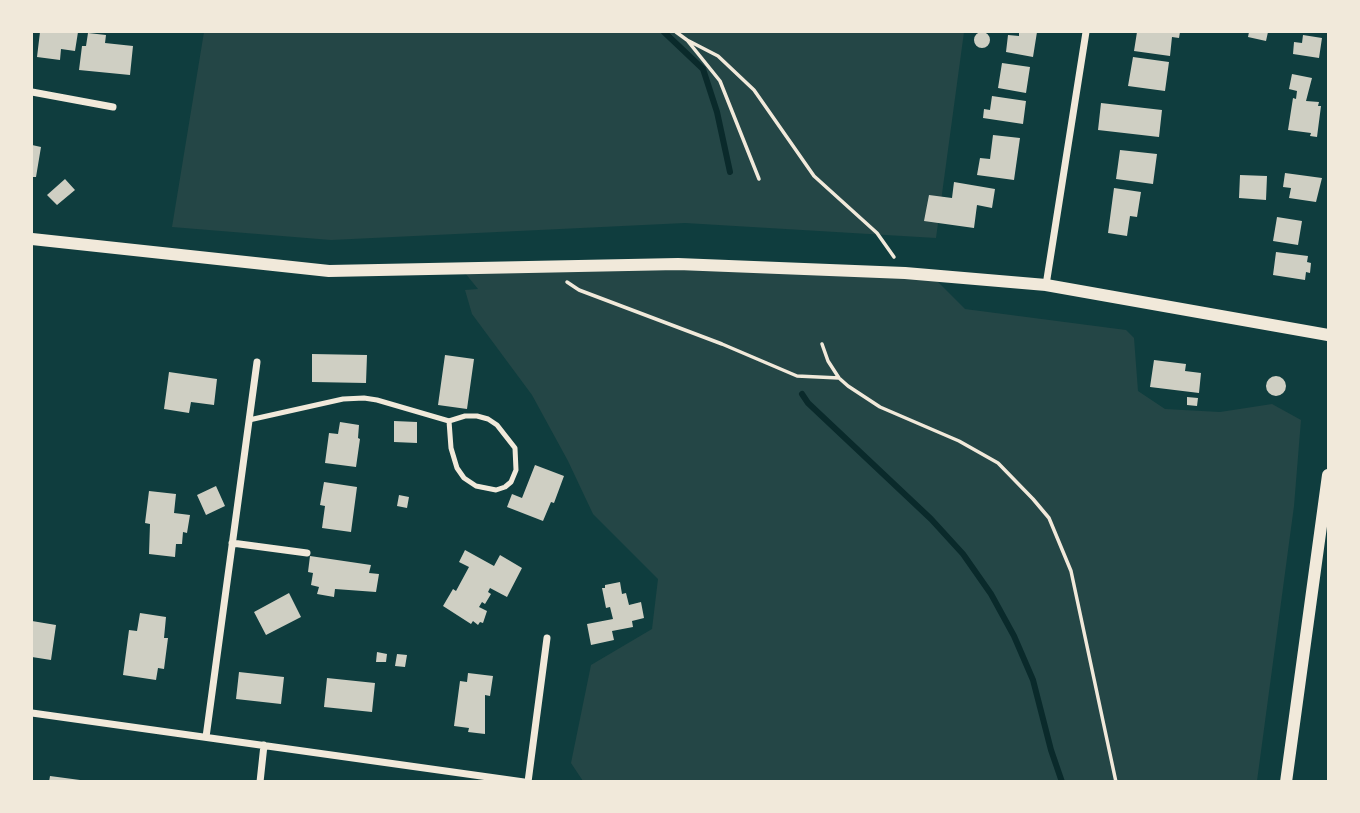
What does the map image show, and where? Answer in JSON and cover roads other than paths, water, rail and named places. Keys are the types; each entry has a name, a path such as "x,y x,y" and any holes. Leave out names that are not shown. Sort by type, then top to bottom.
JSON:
{"street":[{"path":"1046,285 1086,32"},
{"path":"32,92 113,107"},
{"path":"32,239 329,271 691,264 905,273 1046,285 1328,335"},
{"path":"206,737 257,362"},
{"path":"1286,782 1328,475"},
{"path":"232,543 307,553"},
{"path":"32,713 526,782 547,638"},
{"path":"260,782 264,745"}],"lane":[{"path":"249,420 343,399 364,398 449,421 465,416 477,416 497,425 515,448 516,470 505,488 487,489 464,478 453,458 449,421"}],"waterway":[{"path":"664,32 703,69 717,112 730,172"},
{"path":"802,394 808,403 931,519 963,554 991,594 1014,636 1033,680 1062,782"}]}
